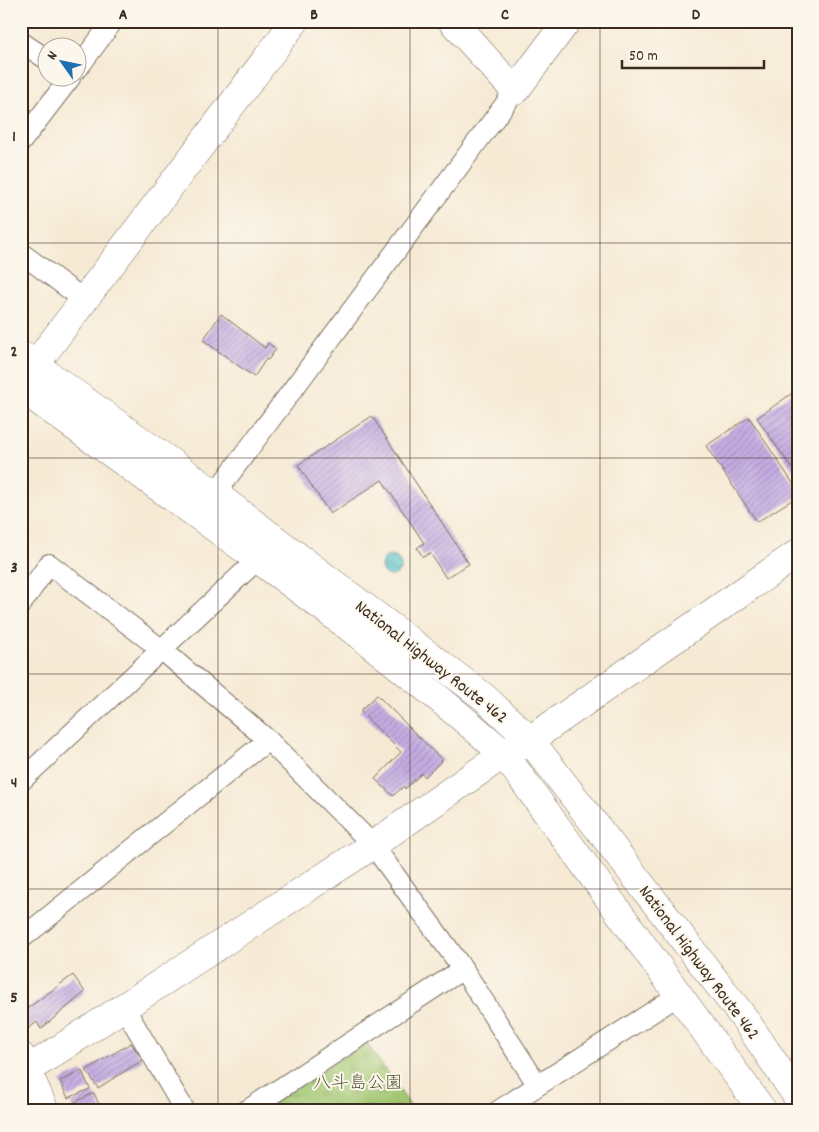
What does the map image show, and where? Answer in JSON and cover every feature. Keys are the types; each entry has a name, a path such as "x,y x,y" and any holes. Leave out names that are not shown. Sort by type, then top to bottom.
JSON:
{"main road":[{"path":"26,369 84,300 295,21"},
{"path":"452,21 515,91 566,21"},
{"name":"National Highway Route 462","path":"26,369 214,494 484,697 530,740 744,1018 798,1098"},
{"name":"National Highway Route 462","path":"26,369 257,560 349,628 459,714 504,754 763,1111"},
{"path":"44,1111 23,1066 124,1007 372,844 504,754 530,740 798,553"}],"street":[{"path":"88,55 113,21"},
{"path":"21,42 38,53"},
{"path":"21,142 62,88"},
{"path":"214,494 515,91"},
{"path":"21,253 84,300"},
{"path":"21,781 257,560"},
{"path":"21,604 50,564 161,649 268,740 372,844 463,969 537,1084"},
{"path":"21,939 268,740"},
{"path":"246,1111 463,969"},
{"path":"498,1111 537,1084 679,995"},
{"path":"124,1007 185,1111"}],"green space":[{"name":"八斗島公園","path":"366,1042 414,1111 260,1111"}],"water":[{"path":"387,556 395,556 401,562 401,570 395,576 387,576 381,570 381,562"}],"building":[{"path":"221,314 265,348 268,343 276,349 268,360 266,359 254,377 203,340"},
{"path":"798,389 798,477 757,418"},
{"path":"372,416 469,564 446,578 430,553 423,557 417,548 424,543 382,480 330,514 298,465"},
{"path":"749,417 798,491 798,496 757,522 706,446"},
{"path":"377,695 442,760 425,777 422,773 405,789 404,786 393,796 375,779 401,752 360,711"},
{"path":"73,975 85,992 41,1029 37,1022 29,1028 21,1017 21,1013"},
{"path":"131,1043 143,1060 98,1088 86,1070"},
{"path":"82,1071 90,1089 68,1098 60,1081"},
{"path":"94,1093 102,1111 73,1111 71,1104"}]}
